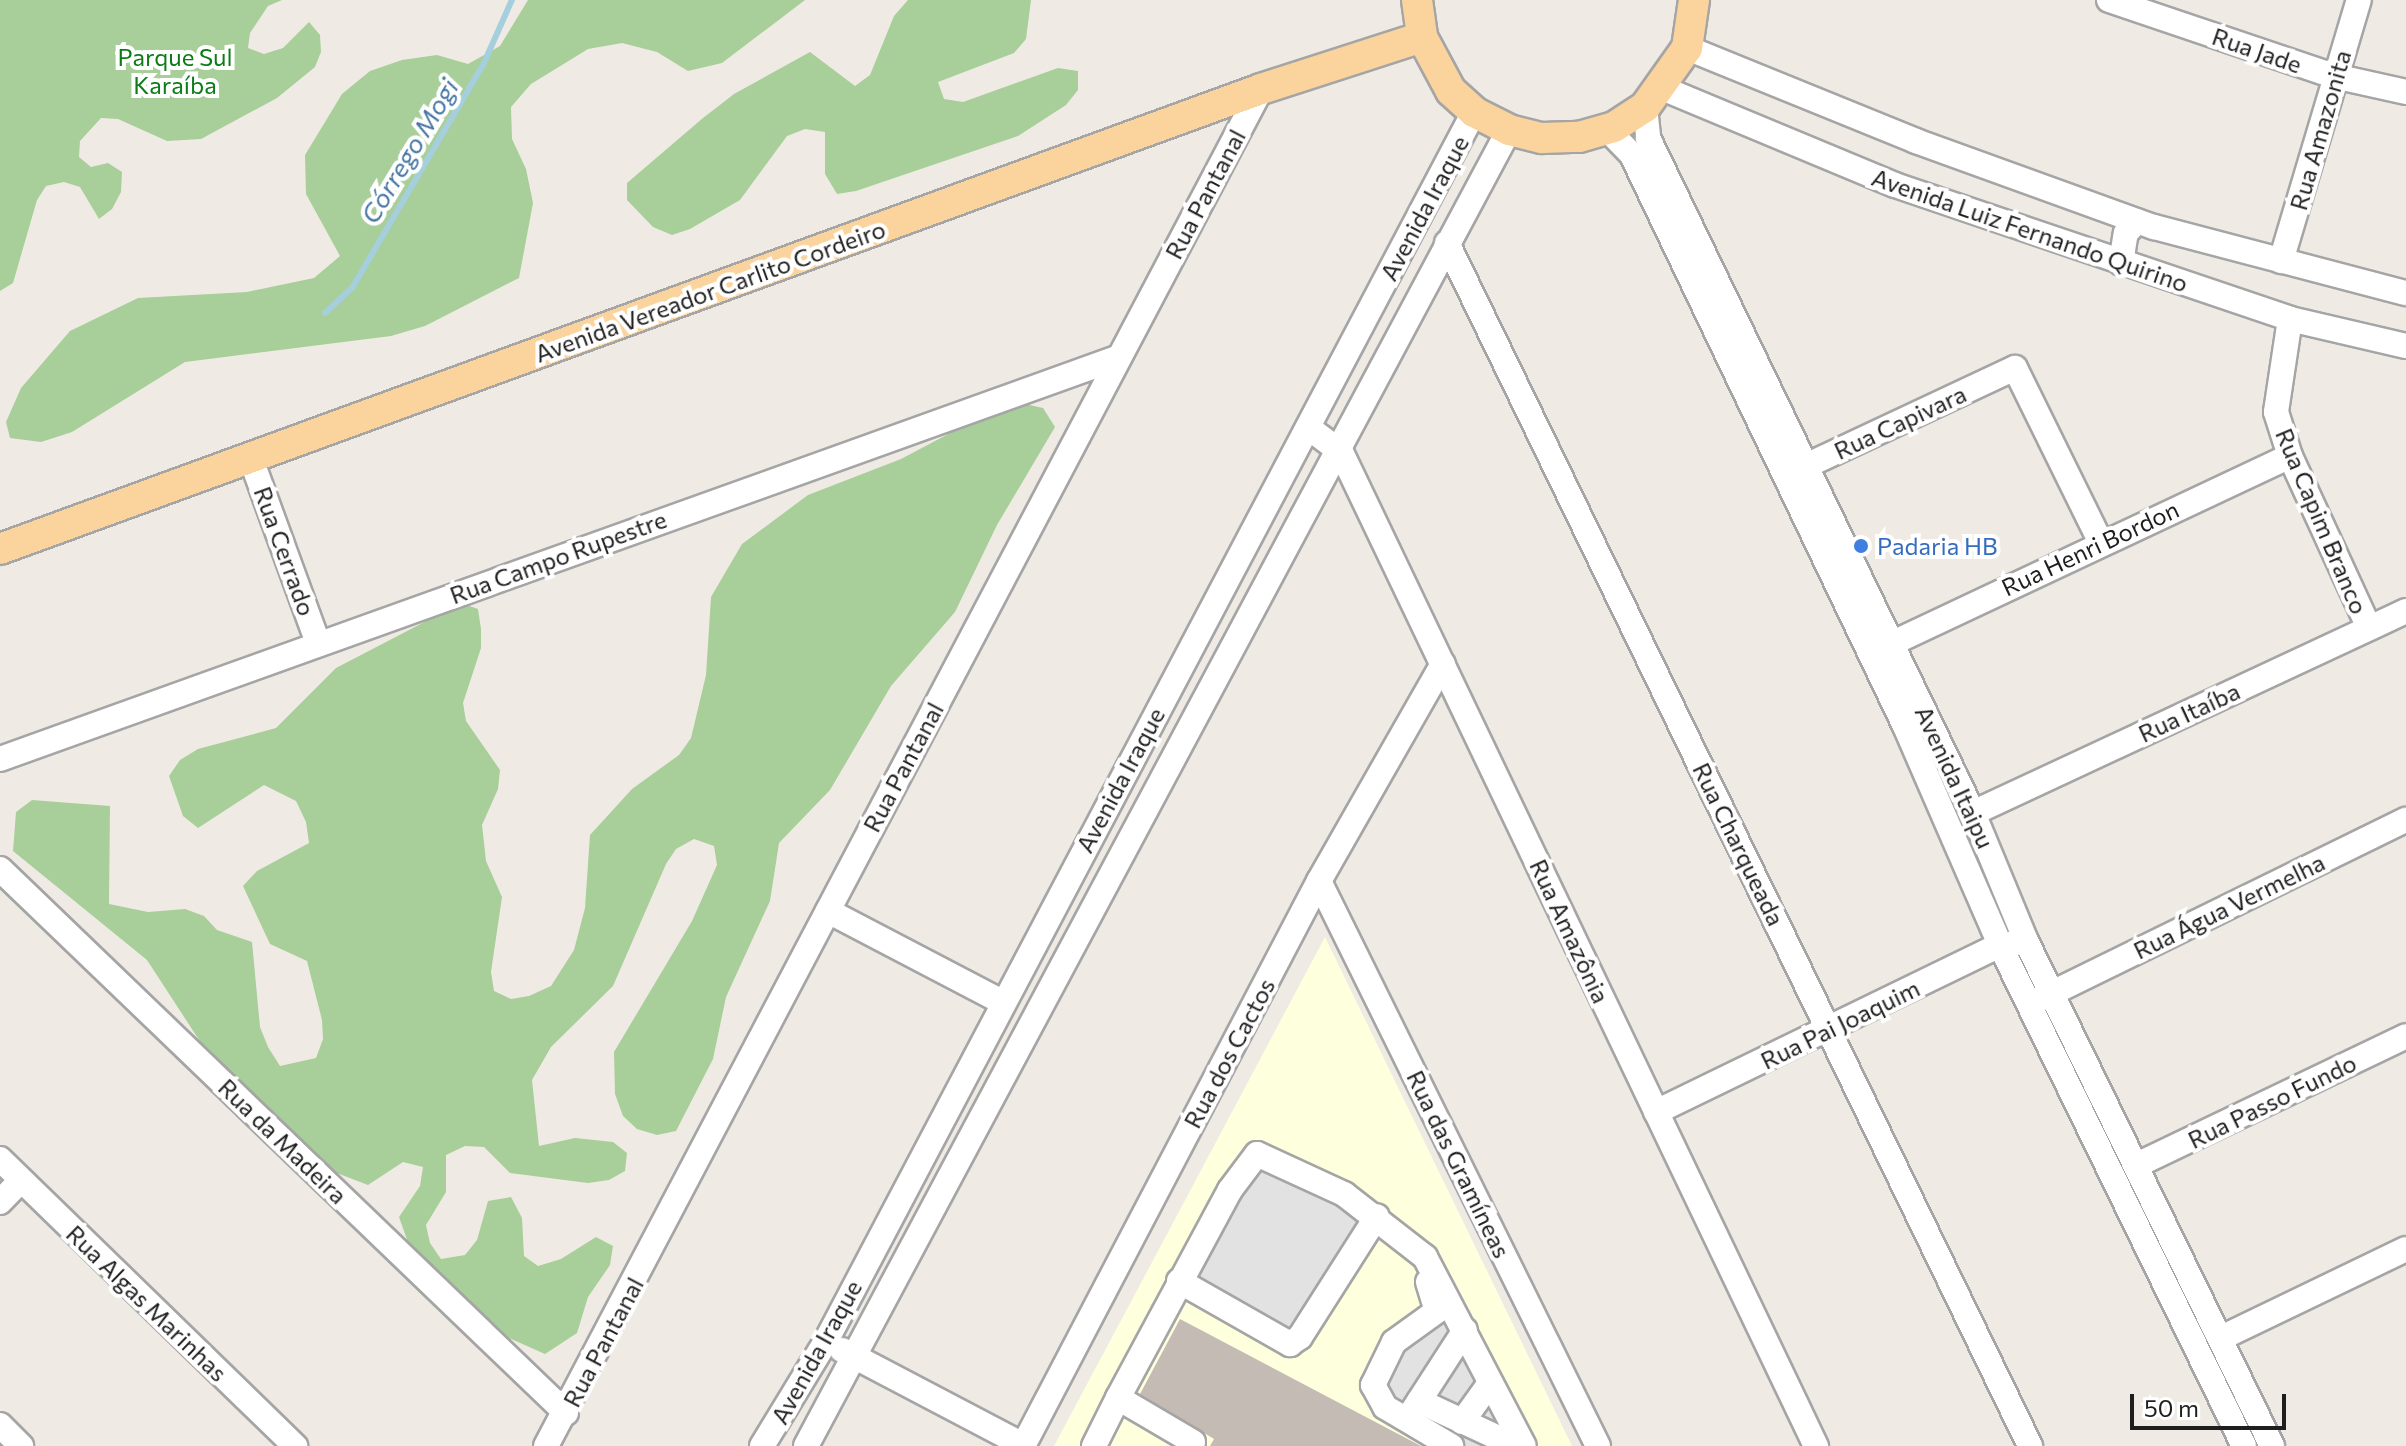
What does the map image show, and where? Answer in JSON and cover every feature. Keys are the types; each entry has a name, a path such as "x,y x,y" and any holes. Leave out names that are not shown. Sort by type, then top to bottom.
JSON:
{"main road":[{"path":"1417,0 1422,37 1443,78 1474,112 1509,130 1542,138 1579,137 1607,129 1654,98 1687,48 1694,0"},
{"name":"Avenida Vereador Carlito Cordeiro","path":"0,549 1261,89 1422,37"}],"street":[{"name":"Rua Jade","path":"2109,0 2334,76 2406,92"},
{"name":"Rua Amazonita","path":"2281,261 2359,0"},
{"name":"Avenida Luiz Fernando Quirino","path":"1687,48 1916,141 2137,221 2406,293"},
{"name":"Rua Pantanal","path":"546,1446 1261,89"},
{"name":"Avenida Luiz Fernando Quirino","path":"1654,98 1895,185 2290,319 2406,346"},
{"name":"Avenida Itaipu","path":"1654,98 1648,138 1807,466 2000,945 2244,1446"},
{"name":"Avenida Iraque","path":"762,1446 826,1341 1000,1001 1309,428 1474,112"},
{"name":"Avenida Itaipu","path":"1607,129 1632,155 1784,477 1973,813 2026,941 2272,1446"},
{"name":"Avenida Iraque","path":"806,1446 1341,452 1447,243 1509,130"},
{"path":"2121,263 2126,233 2137,221"},
{"name":"Rua Charqueada","path":"1447,243 2030,1446"},
{"name":"Rua Capim Branco","path":"2290,319 2276,412 2290,456 2369,628"},
{"name":"Rua Campo Rupestre","path":"0,759 1117,358"},
{"name":"Rua Capivara","path":"1784,477 2015,368 2100,541"},
{"name":"Rua Amazônia","path":"1309,428 1341,452 1816,1446"},
{"name":"Rua Henri Bordon","path":"1881,648 2100,541 2290,456"},
{"name":"Rua Cerrado","path":"251,459 318,643"},
{"name":"Rua Itaíba","path":"1973,813 2406,611"},
{"name":"Rua dos Cactos","path":"1023,1445 1319,881 1443,664"},
{"name":"Rua Água Vermelha","path":"2029,1005 2406,820"},
{"name":"Rua da Madeira","path":"0,869 566,1413"},
{"name":"Rua das Gramíneas","path":"1319,881 1598,1446"},
{"path":"828,911 1000,1001"},
{"name":"Rua Pai Joaquim","path":"1656,1112 2000,945 2026,941"},
{"name":"Rua Passo Fundo","path":"2137,1165 2406,1036"},
{"path":"1094,1446 1230,1190 1252,1157 1265,1154 1425,1257 1524,1446"},
{"name":"Rua Algas Marinhas","path":"0,1159 295,1446"},
{"path":"0,1202 21,1180"},
{"path":"1179,1281 1290,1344 1300,1337 1373,1221"},
{"path":"1373,1221 1412,1258 1436,1300 1433,1318 1394,1342 1375,1377 1379,1400 1462,1422 1516,1446"},
{"path":"2221,1338 2406,1249"},
{"path":"1413,1410 1465,1330"},
{"path":"826,1341 1023,1445"},
{"path":"1462,1422 1490,1383"},
{"path":"1118,1398 1193,1442"},
{"path":"1413,1410 1451,1446"},
{"path":"0,1425 21,1446"}],"shaded area":[{"path":"1325,937 1572,1446 1054,1446 1166,1236"},
{"path":"1252,1157 1408,1239 1524,1446 1451,1446 1373,1385 1425,1323 1423,1271 1370,1227 1300,1337 1179,1281"}],"green space":[{"name":"Parque Sul Karaíba","path":"0,0 282,0 268,6 250,33 248,48 264,54 283,48 309,22 320,35 321,52 315,67 277,98 201,139 167,141 118,119 101,118 80,141 79,157 91,167 108,163 122,172 121,192 112,209 99,219 80,187 64,182 46,186 37,200 13,283 0,291"},
{"path":"528,0 805,0 722,63 688,71 657,52 622,43 588,49 531,84 511,107 512,139 526,169 533,203 519,278 425,326 391,336 185,362 72,432 41,442 10,438 6,422 21,388 70,331 138,298 247,292 314,278 340,256 306,194 305,155 342,94 370,71 402,60 437,55 468,64 500,46"},
{"path":"908,0 1031,0 1026,39 1014,53 938,82 944,99 963,102 1058,68 1078,71 1078,90 1066,105 1018,136 856,191 837,194 825,174 825,132 805,129 787,136 740,200 690,229 672,235 653,227 627,200 627,183 703,118 734,94 810,52 855,86 870,75 894,16"},
{"path":"1025,404 1043,408 1055,427 997,525 955,612 891,686 830,790 779,843 770,901 726,997 713,1059 676,1131 657,1135 637,1129 623,1116 615,1094 614,1052 692,921 717,865 714,846 694,839 676,849 666,864 613,986 551,1047 532,1080 539,1146 575,1138 613,1142 627,1153 625,1171 609,1180 588,1183 510,1173 484,1147 465,1146 446,1155 446,1192 426,1225 430,1243 441,1259 465,1255 477,1240 488,1201 511,1197 522,1218 524,1256 538,1266 561,1259 596,1237 613,1246 610,1265 588,1297 577,1333 545,1354 509,1338 410,1248 399,1217 420,1186 423,1167 403,1162 368,1185 329,1170 257,1106 203,1046 147,960 13,851 16,812 32,800 110,806 109,904 148,912 185,909 204,916 217,930 252,942 260,1027 268,1047 280,1066 316,1058 323,1039 322,1020 307,961 270,944 243,886 257,871 309,843 306,822 296,801 264,785 198,828 183,816 169,776 180,760 198,749 276,728 336,668 461,603 478,609 481,629 481,648 463,703 466,721 500,770 498,789 482,825 486,861 502,897 491,972 494,991 511,999 529,996 551,986 574,950 585,908 590,835 632,789 679,755 691,738 706,675 711,597 742,544 808,495 901,459 988,413"}],"building":[{"path":"1180,1319 1421,1446 1210,1446 1214,1439 1140,1394"}],"waterway":[{"name":"Córrego Mogi","path":"325,313 352,288 483,65 512,0"}],"place":[{"name":"Padaria HB","path":"1861,546"}]}
